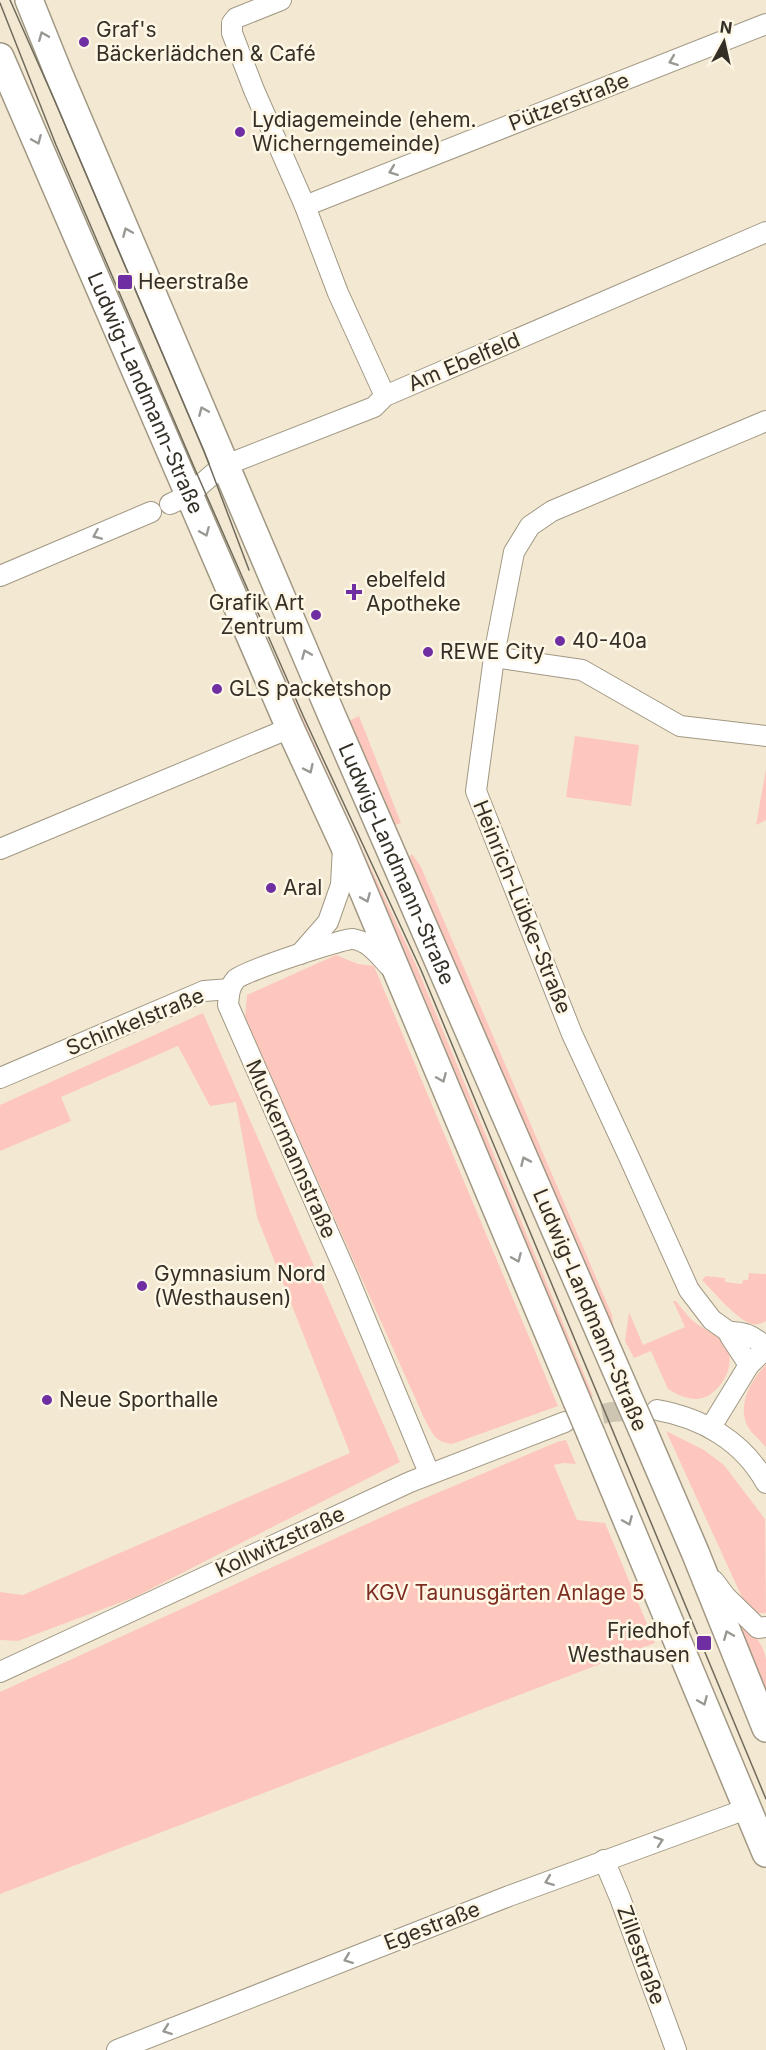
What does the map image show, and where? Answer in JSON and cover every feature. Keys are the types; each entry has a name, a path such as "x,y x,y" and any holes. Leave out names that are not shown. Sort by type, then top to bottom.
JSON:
{"main road":[{"name":"Ludwig-Landmann-Straße","path":"29,0 336,727 624,1388 650,1420 695,1552 766,1728"},
{"name":"Ludwig-Landmann-Straße","path":"0,57 6,87 180,499 344,844 571,1411 591,1434 766,1853"}],"street":[{"path":"281,0 236,18 232,23 232,33 254,90 305,206 338,293 385,396"},
{"name":"Pützerstraße","path":"305,206 766,24"},
{"name":"Am Ebelfeld","path":"180,499 226,465 374,407 385,396 766,232"},
{"name":"Heinrich-Lübke-Straße","path":"766,421 552,511 530,526 513,552 494,657 476,791 572,1034 689,1290 712,1320 729,1332 747,1334 755,1338 766,1348"},
{"path":"0,576 151,512"},
{"path":"494,657 582,670 680,726 766,736"},
{"path":"0,849 290,728"},
{"name":"Schinkelstraße","path":"300,954 328,922 335,905 341,885 344,844"},
{"name":"Schinkelstraße","path":"0,1077 204,991 230,989 238,977 351,938 370,945 399,977"},
{"name":"Muckermannstraße","path":"230,989 228,1005 235,1023 347,1275 429,1473"},
{"name":"Heinrich-Lübke-Straße","path":"729,1332 749,1365"},
{"path":"711,1427 749,1365 766,1348"},
{"name":"Kollwitzstraße","path":"0,1672 429,1473 571,1411"},
{"path":"650,1420 685,1416 711,1427 735,1444 766,1483"},
{"path":"695,1552 726,1597 758,1628 766,1627"},
{"name":"Egestraße","path":"117,2050 604,1860 748,1808"},
{"name":"Zillestraße","path":"604,1860 676,2050"}],"green space":[{"path":"211,515 416,965 593,1396 586,1398 530,1252 422,992 373,883 327,790"},
{"path":"359,716 401,823 392,826 349,721"},
{"path":"575,736 639,745 631,806 566,797"},
{"path":"766,769 766,820 756,825"},
{"path":"412,854 421,867 612,1315 613,1332 407,858"},
{"path":"336,955 358,964 374,966 558,1406 452,1444 438,1439 425,1420 245,1018 247,995"},
{"path":"203,1013 400,1462 135,1597 18,1641 0,1640 0,1592 23,1595 350,1453 257,1217 236,1102 210,1106 178,1046 61,1097 71,1121 0,1151 0,1105"},
{"path":"749,1273 766,1274 766,1321 758,1324 752,1324 739,1317 702,1280 706,1276 725,1278 725,1282 742,1284 743,1280 748,1280"},
{"path":"673,1301 676,1301 695,1322 722,1341 729,1354 730,1362 722,1383 711,1394 700,1399 678,1395 668,1389 651,1351 634,1358 625,1341 629,1312 643,1345 685,1327"},
{"path":"766,1364 766,1447 747,1425 744,1408 751,1385"},
{"path":"666,1431 704,1450 724,1465 765,1519 766,1613 757,1613 746,1606"},
{"name":"KGV Taunusgärten Anlage 5","path":"566,1440 576,1464 554,1465 577,1520 605,1523 655,1643 0,1894 0,1692 395,1511"},
{"path":"737,1628 748,1630 763,1649 766,1660 766,1698"}],"tunnel":[{"path":"573,1420 612,1412 645,1410"}],"tram line":[{"path":"10,0 204,451 249,570"},
{"path":"0,3 56,145 194,467 305,720 421,970 766,1799"}],"place":[{"name":"Graf's Bäckerlädchen & Café","path":"84,42"},
{"name":"Lydiagemeinde (ehem. Wicherngemeinde)","path":"240,132"},
{"name":"Heerstraße","path":"125,282"},
{"name":"ebelfeld Apotheke","path":"354,592"},
{"name":"Grafik Art Zentrum","path":"316,615"},
{"name":"40-40a","path":"560,641"},
{"name":"REWE City","path":"428,652"},
{"name":"GLS packetshop","path":"217,689"},
{"name":"Aral","path":"271,888"},
{"name":"Gymnasium Nord (Westhausen)","path":"142,1286"},
{"name":"Neue Sporthalle","path":"47,1400"},
{"name":"Friedhof Westhausen","path":"704,1643"}]}
